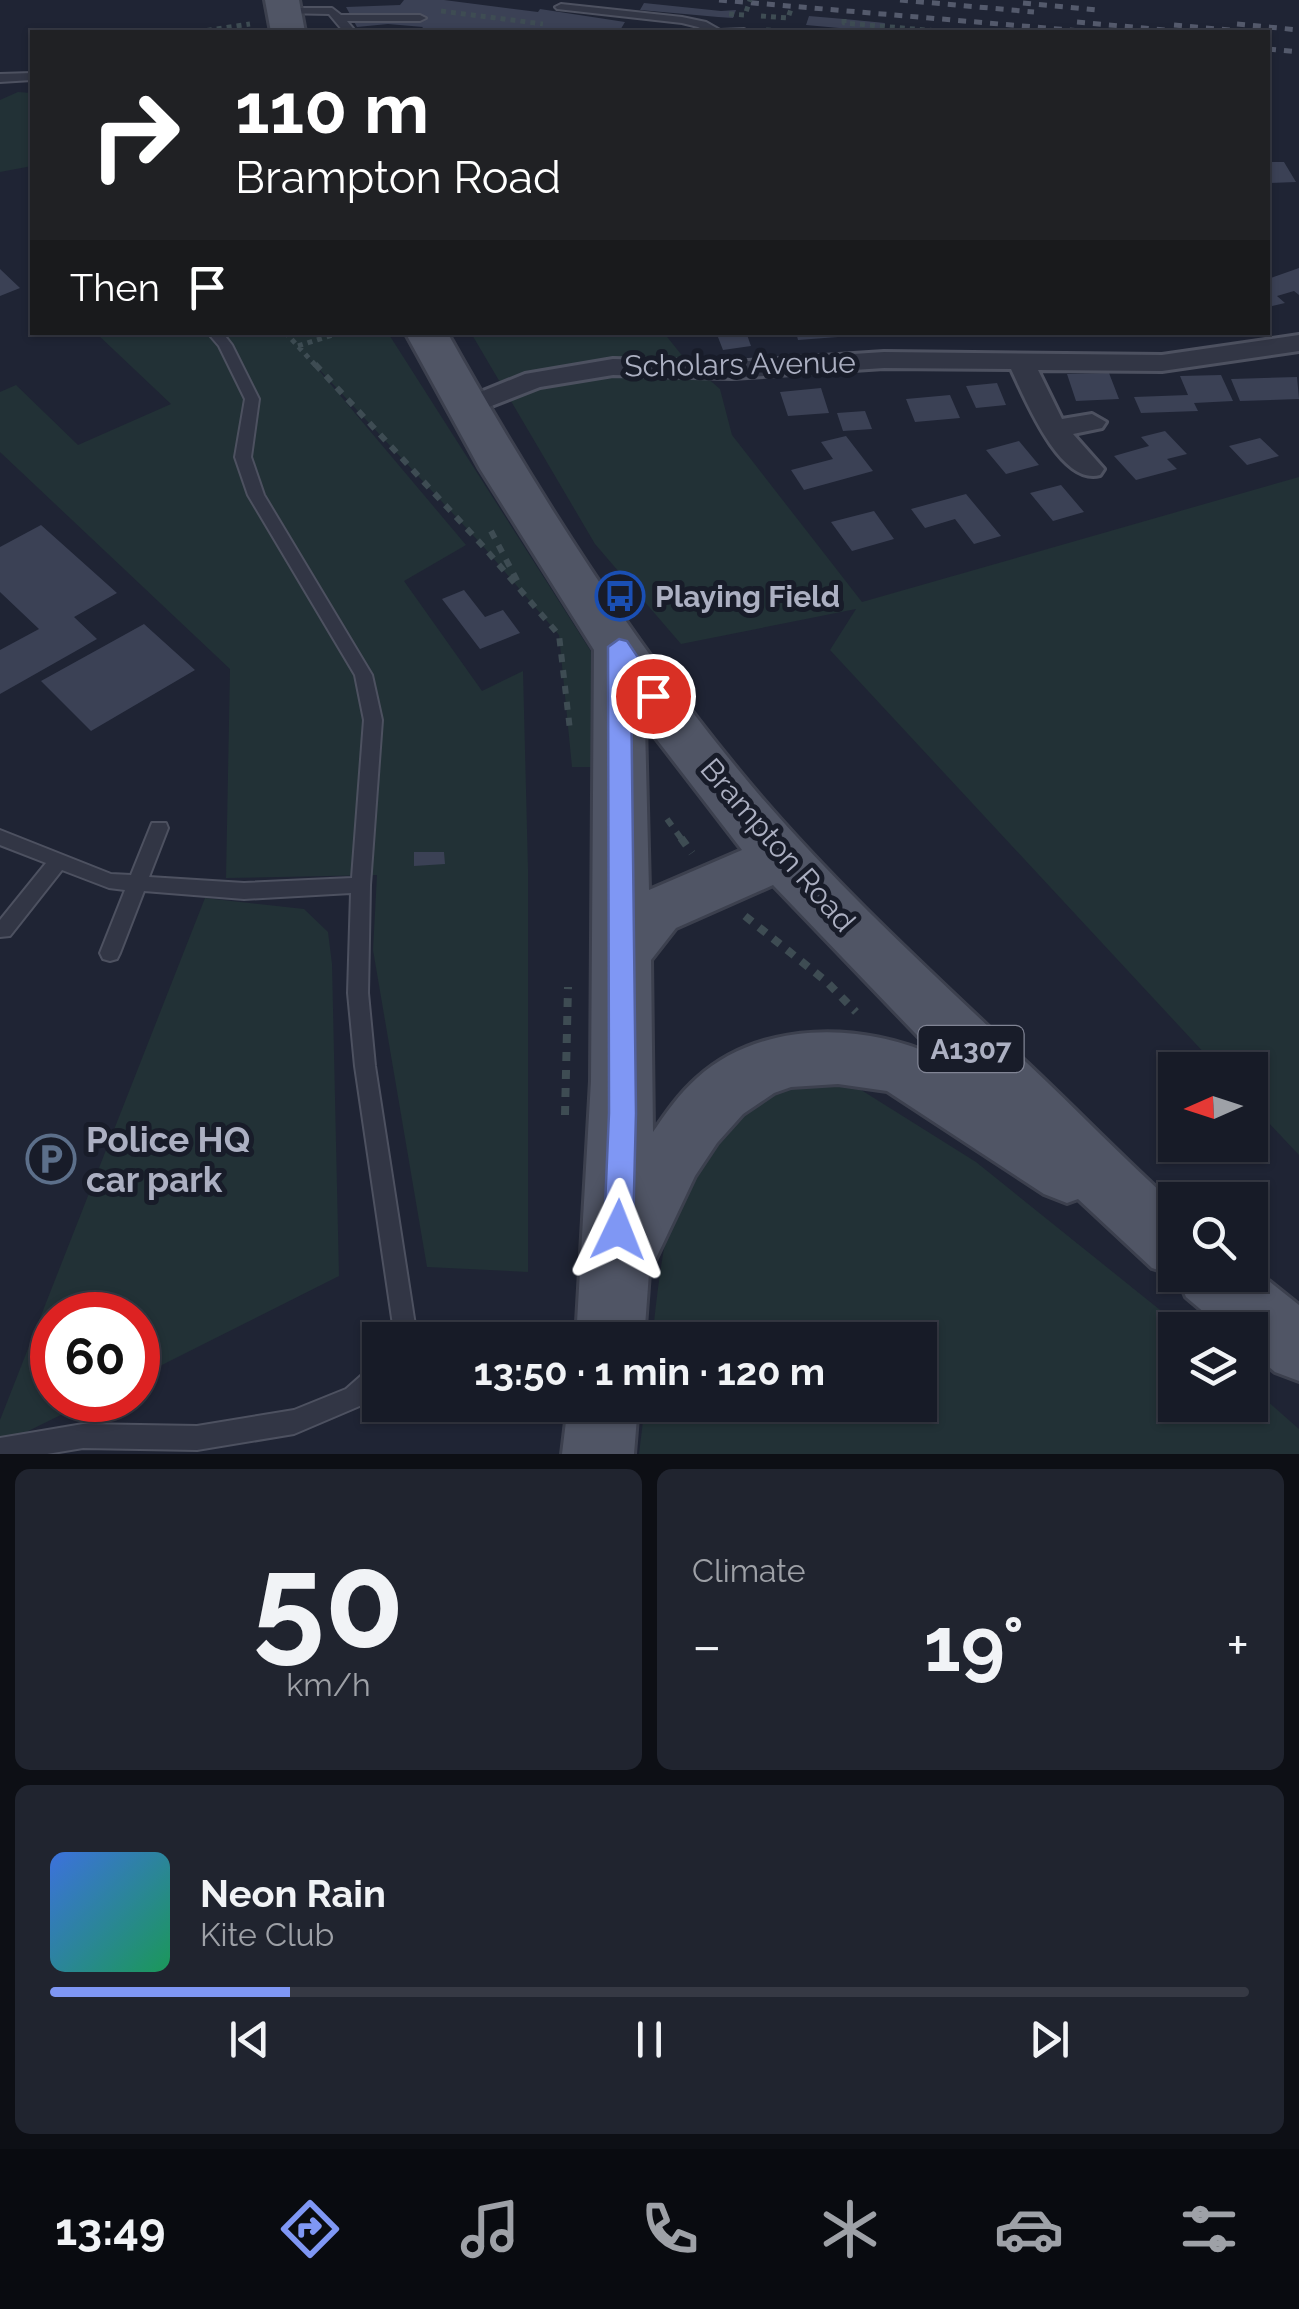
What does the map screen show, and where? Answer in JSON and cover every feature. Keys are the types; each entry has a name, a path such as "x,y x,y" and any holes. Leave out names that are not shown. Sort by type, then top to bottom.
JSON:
{"main road":[{"name":"Brampton Road","path":"428,335 466,408 670,721 782,857 903,983 1158,1229"},
{"path":"612,1322 622,1113 619,647"},
{"path":"621,954 656,912 782,857"},
{"path":"617,1269 674,1152 718,1093 763,1068 814,1057 874,1060 918,1076 1158,1236"},
{"name":"Brampton Road","path":"1231,1292 1299,1348"},
{"path":"598,1454 601,1422"}],"street":[{"path":"879,335 884,360"},
{"name":"Scholars Avenue","path":"466,408 534,380 613,367 732,370 884,360 1162,364 1222,343 1299,343"},
{"path":"1020,360 1053,429 1090,469"},
{"path":"1053,429 1092,422"}],"lane":[{"path":"561,8 682,20 712,30"},
{"path":"279,17 322,9 347,17 425,14"},
{"path":"347,17 350,30"},
{"path":"0,78 30,77"},
{"path":"217,335 226,345 252,400 242,457 256,495 363,674 374,720 360,885 358,994 404,1322"},
{"path":"110,953 141,884 160,828"},
{"path":"0,837 109,881 244,891 360,885"},
{"path":"2,930 58,862"},
{"path":"0,1450 83,1436 197,1438 294,1422 362,1390"}],"path":[{"path":"745,15 750,0"},
{"path":"729,14 788,18 791,9"},
{"path":"425,14 554,25"},
{"path":"208,30 279,17"},
{"path":"844,20 916,30"},
{"path":"288,335 559,635 571,736"},
{"path":"298,346 333,335"},
{"path":"734,905 756,928 827,982 862,1018"},
{"path":"565,1122 568,984"}],"shaded area":[{"path":"18,92 30,93 30,166 0,172 0,100"},
{"path":"98,335 389,335 592,653 598,697 597,767 572,767 559,635 482,545 306,355 466,545 404,581 482,691 523,671 528,869 528,1272 427,1267 373,950 377,875 226,878 230,669 0,452 0,392 16,385 78,445 171,404"},
{"path":"472,335 666,335 684,358 720,389 732,435 862,602 1299,477 1299,1155 1268,1122 1268,1052 1203,1052 830,650 856,609 681,644 595,544"},
{"path":"205,898 304,909 328,932 332,964 339,1276 160,1366 160,1292 50,1292"},
{"path":"850,1083 976,1162 1163,1312 1158,1312 1158,1422 1268,1422 1268,1402 1299,1429 1299,1454 639,1454 643,1422 937,1422 937,1322 654,1322 673,1210 689,1177 716,1141 749,1110 780,1091"},
{"path":"30,1344 30,1422 47,1422 0,1445 0,1420"}],"building":[{"path":"404,0 444,0 625,22 620,30 421,30 423,27 388,24 357,27 346,7 400,5"},
{"path":"644,3 736,10 733,18 718,17 640,10"},
{"path":"809,16 885,23 883,30 806,25"},
{"path":"1270,162 1284,162 1296,182 1270,183"},
{"path":"1299,268 1299,295 1294,291 1277,296 1285,303 1270,307 1270,278"},
{"path":"0,269 20,288 0,296"},
{"path":"717,335 747,335 751,346 723,350"},
{"path":"797,335 838,337 798,340"},
{"path":"1109,373 1119,399 1076,401 1067,374"},
{"path":"1221,375 1233,401 1194,403 1198,411 1141,413 1134,397 1188,395 1180,376"},
{"path":"1297,377 1299,399 1240,401 1231,379"},
{"path":"997,383 1006,405 976,408 966,386"},
{"path":"821,388 829,413 788,416 780,392"},
{"path":"950,395 960,418 915,422 906,399"},
{"path":"865,411 872,429 843,431 837,413"},
{"path":"1165,431 1187,454 1167,459 1177,469 1136,480 1114,456 1149,446 1141,437"},
{"path":"846,436 873,471 804,490 791,470 833,459 821,442"},
{"path":"1260,438 1279,456 1247,465 1229,446"},
{"path":"1019,441 1039,465 1006,474 986,450"},
{"path":"1061,485 1084,512 1053,521 1030,493"},
{"path":"966,494 1001,536 974,544 955,519 925,528 911,509"},
{"path":"874,511 894,539 852,551 831,522"},
{"path":"41,525 117,593 74,617 97,639 0,694 0,650 39,629 0,592 0,547"},
{"path":"464,590 485,617 503,610 520,633 480,649 442,599"},
{"path":"144,624 195,670 91,731 41,681"},
{"path":"414,852 444,852 445,864 414,866"}],"railway":[{"path":"719,0 1070,30"},
{"path":"900,0 1034,12"},
{"path":"1023,3 1097,10"},
{"path":"1077,22 1165,30"},
{"path":"1237,24 1299,30"},
{"path":"1174,25 1229,30"},
{"path":"1270,49 1299,52"}],"place":[{"name":"Playing Field","path":"620,596"},
{"name":"Police HQ car park","path":"51,1159"}],"route":[{"path":"618,1230 622,1113 619,647 653,696"}]}
